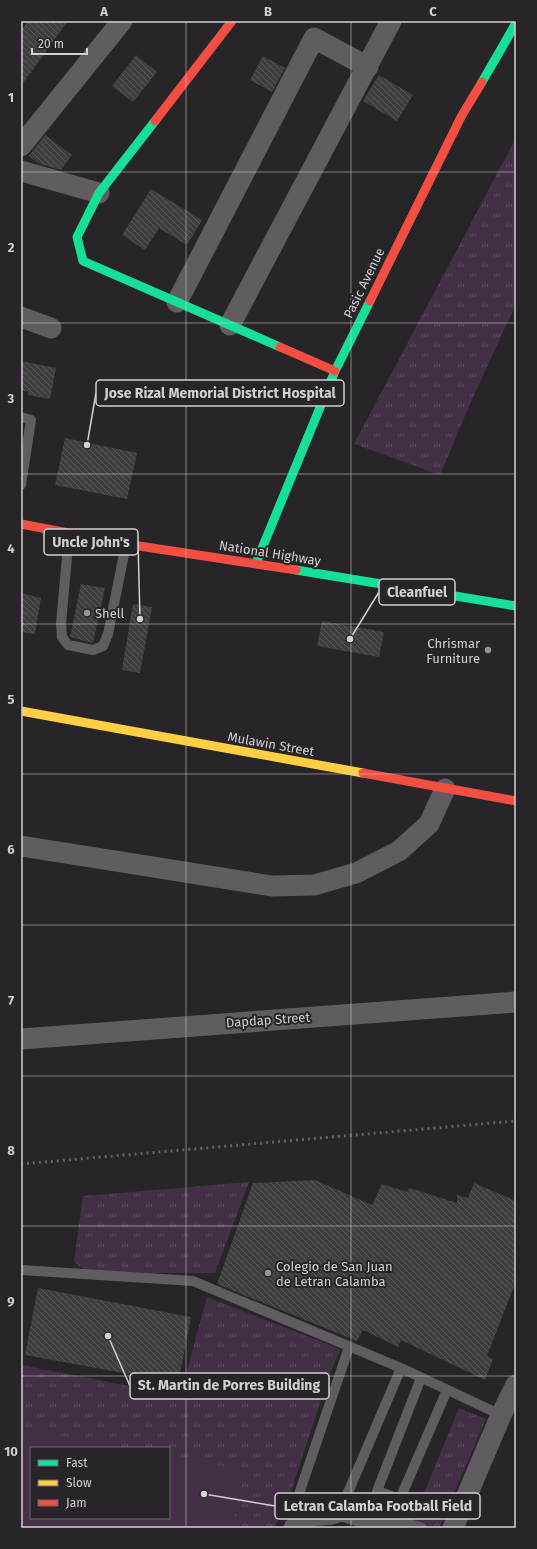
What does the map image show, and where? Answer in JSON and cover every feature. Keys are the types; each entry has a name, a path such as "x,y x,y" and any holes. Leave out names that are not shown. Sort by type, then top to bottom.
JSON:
{"street":[{"path":"21,146 122,21"},
{"path":"232,21 99,193 77,237 83,261 335,371"},
{"path":"230,325 368,67 391,21"},
{"name":"Pasic Avenue","path":"256,563 335,371 461,117 516,24"},
{"path":"177,302 314,38 368,67"},
{"path":"21,171 99,193"},
{"path":"21,317 51,328"},
{"name":"National Highway","path":"21,524 126,544 256,563 516,606"},
{"name":"Mulawin Street","path":"21,711 516,801"},
{"path":"21,846 272,886 314,885 356,873 399,850 429,824 446,789"},
{"name":"Dapdap Street","path":"21,1039 516,1002"},
{"path":"453,1528 501,1415 516,1385"},
{"path":"294,1528 310,1516 332,1514 342,1511 399,1528"}],"lane":[{"path":"21,417 31,420 21,485"},
{"path":"69,534 61,624 62,637 68,646 93,650 103,646 108,634 126,544"},
{"path":"21,1270 193,1281 401,1368 501,1415"},
{"path":"300,1491 349,1347"},
{"path":"401,1368 344,1502 422,1528"},
{"path":"421,1378 377,1491 400,1499 447,1390"}],"green space":[{"path":"516,138 516,304 470,404 440,475 354,444"},
{"path":"249,1182 215,1273 89,1273 74,1262 83,1196"},
{"path":"207,1297 340,1349 328,1379 286,1507 274,1528 21,1528 21,1365 180,1396"},
{"path":"459,1408 486,1419 439,1528 410,1527"},
{"path":"21,1428 120,1447 30,1447 30,1519 170,1519 170,1456 245,1471 232,1528 21,1528"}],"building":[{"path":"28,21 68,21 21,86 21,31"},
{"path":"136,55 157,72 133,102 112,86"},
{"path":"263,56 285,68 272,92 250,80"},
{"path":"379,75 413,95 397,121 363,101"},
{"path":"45,135 72,155 61,170 38,163 29,156"},
{"path":"151,189 202,220 187,245 159,228 145,250 122,235"},
{"path":"21,361 56,368 50,399 28,395 28,392 21,390"},
{"path":"65,438 137,453 127,499 55,485"},
{"name":"Shell","path":"81,584 105,588 93,643 70,637"},
{"path":"21,593 41,598 35,634 21,632"},
{"path":"133,604 152,607 140,673 122,670"},
{"path":"322,621 384,632 379,657 317,646"},
{"path":"315,1180 372,1205 382,1184 407,1192 410,1188 457,1203 457,1195 468,1198 474,1183 516,1201 516,1281 487,1356 493,1359 485,1380 401,1340 398,1347 363,1330 357,1341 217,1284 253,1183"},
{"path":"38,1288 191,1317 178,1383 25,1355"}],"railway":[{"path":"21,1164 516,1121"}],"traffic: fast":[{"path":"482,82 516,23"},
{"path":"155,121 99,193 77,237 83,261 280,347"},
{"path":"256,563 335,371 370,301"},
{"path":"296,570 516,606"}],"traffic: slow":[{"path":"21,711 363,773"}],"traffic: jam":[{"path":"155,121 232,21"},
{"path":"370,301 461,117 482,82"},
{"path":"280,347 335,371"},
{"path":"21,524 126,544 296,570"},
{"path":"363,773 516,801"}],"place":[{"name":"Jose Rizal Memorial District Hospital","path":"87,445"},
{"name":"Shell","path":"87,613"},
{"name":"Uncle John's","path":"140,619"},
{"name":"Cleanfuel","path":"350,639"},
{"name":"Chrismar Furniture","path":"488,650"},
{"name":"Colegio de San Juan de Letran Calamba","path":"268,1273"},
{"name":"St. Martin de Porres Building","path":"108,1336"},
{"name":"Letran Calamba Football Field","path":"204,1494"}]}
